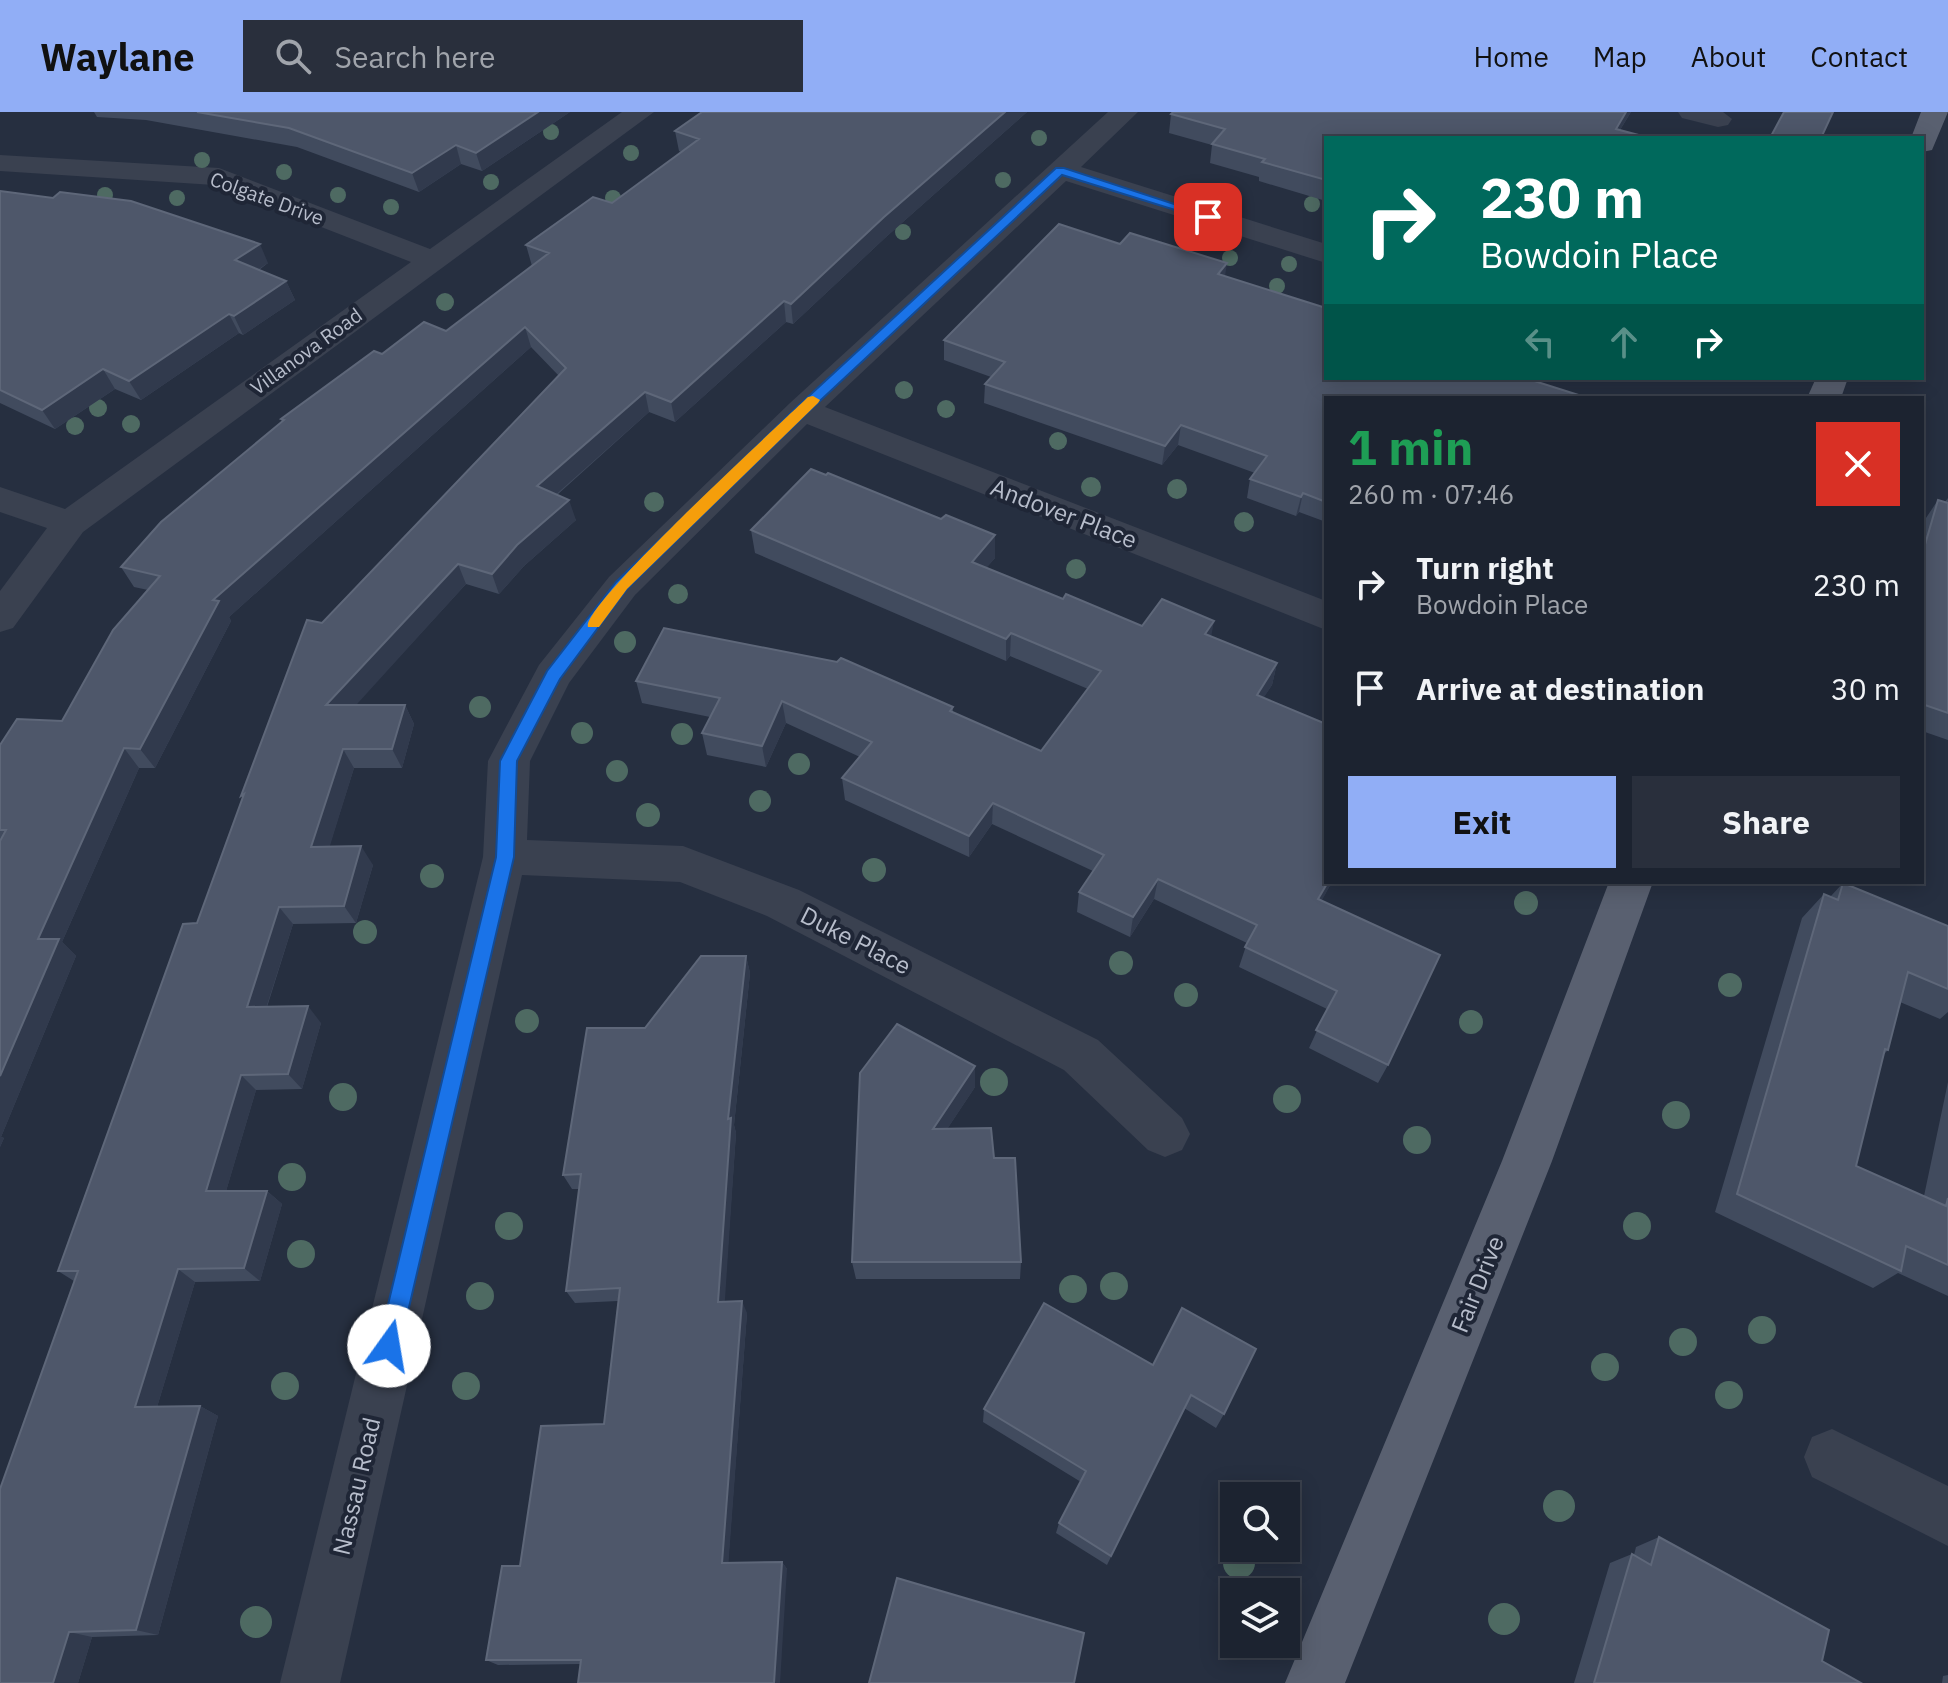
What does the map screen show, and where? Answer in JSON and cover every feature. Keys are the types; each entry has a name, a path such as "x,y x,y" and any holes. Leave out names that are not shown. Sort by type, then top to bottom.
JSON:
{"main road":[{"path":"1924,139 1935,112"},
{"name":"Fair Drive","path":"1315,1683 1527,1161 1630,884"}],"street":[{"name":"Villanova Road","path":"0,618 70,523 640,112"},
{"name":"Nassau Road","path":"310,1683 505,857 509,761 553,675 622,586 802,410 1124,112"},
{"name":"Colgate Drive","path":"0,163 219,177 432,260"},
{"path":"1060,170 1324,253"},
{"name":"Andover Place","path":"802,410 1324,615"},
{"path":"0,499 70,523"},
{"name":"Duke Place","path":"505,857 683,864 783,903 1081,1055 1165,1134"},
{"path":"1832,1457 1948,1517"}],"building":[{"path":"197,112 538,112 476,153 456,145 412,173 289,128"},
{"path":"702,112 1005,112 884,217 791,304 784,301 671,402 645,392 537,486 569,500 517,545 492,574 458,564 326,705 405,705 392,749 343,749 311,847 361,846 344,906 279,907 247,1007 308,1006 288,1074 241,1075 206,1191 267,1191 244,1268 178,1269 135,1407 200,1406 136,1630 69,1632 53,1683 0,1683 0,1489 78,1271 58,1271 183,924 197,923 307,620 322,623 566,368 525,327 213,600 219,601 140,749 124,748 38,939 59,939 0,1076 0,841 6,830 0,830 0,745 17,719 62,721 113,630 160,576 121,567 161,522 284,420 281,419 374,351 382,354 424,322 446,331 549,253 526,245 593,197 612,203 699,139 675,131"},
{"path":"1626,112 1616,129 1642,136 1324,136 1324,179 1212,144 1225,129 1171,114"},
{"path":"1784,112 1833,112 1822,136 1771,136"},
{"path":"0,191 53,198 60,192 131,201 260,244 235,260 286,281 234,316 229,314 129,381 103,369 42,410 0,390"},
{"path":"1059,224 1120,244 1130,233 1227,263 1218,274 1324,307 1324,380 1531,380 1582,396 1324,396 1324,501 1303,493 1301,497 1250,479 1267,456 1181,425 1165,446 985,384 1005,362 944,340"},
{"path":"811,469 826,475 828,473 941,519 946,515 995,535 972,562 1063,599 1066,594 1142,626 1162,599 1214,621 1205,634 1277,663 1257,695 1324,723 1324,884 1327,884 1318,899 1440,955 1388,1065 1316,1030 1337,991 1245,947 1257,925 1158,879 1133,917 1079,892 1104,855 993,803 969,836 842,778 872,742 782,701 762,746 702,733 720,698 636,681 664,628 837,662 841,658 953,707 950,711 1041,751 1101,671 1011,633 1006,639 751,530"},
{"path":"1938,500 1948,503 1948,713 1924,705 1924,548"},
{"path":"1843,884 1845,884 1948,926 1948,989 1908,972 1856,1166 1946,1206 1948,1198 1948,1265 1906,1246 1901,1271 1737,1194 1824,894 1838,900"},
{"path":"701,956 746,956 728,1119 731,1118 718,1302 742,1301 722,1563 782,1562 774,1683 578,1683 581,1660 486,1660 502,1566 520,1566 541,1426 604,1424 620,1288 566,1291 581,1174 563,1175 587,1028 645,1028"},
{"path":"897,1024 975,1066 933,1129 991,1128 994,1158 1015,1158 1021,1262 852,1262 860,1073"},
{"path":"1044,1303 1153,1365 1182,1308 1256,1349 1224,1414 1191,1395 1111,1556 1059,1523 1086,1471 984,1409"},
{"path":"1659,1537 1829,1630 1822,1661 1861,1683 1594,1683 1632,1554 1651,1565"},
{"path":"897,1578 1084,1633 1074,1683 869,1683"}],"slow traffic":[{"path":"593,623 622,586 813,400"}],"route":[{"path":"389,1346 505,857 509,761 553,675 622,586 802,410 1060,170 1208,217"}]}
